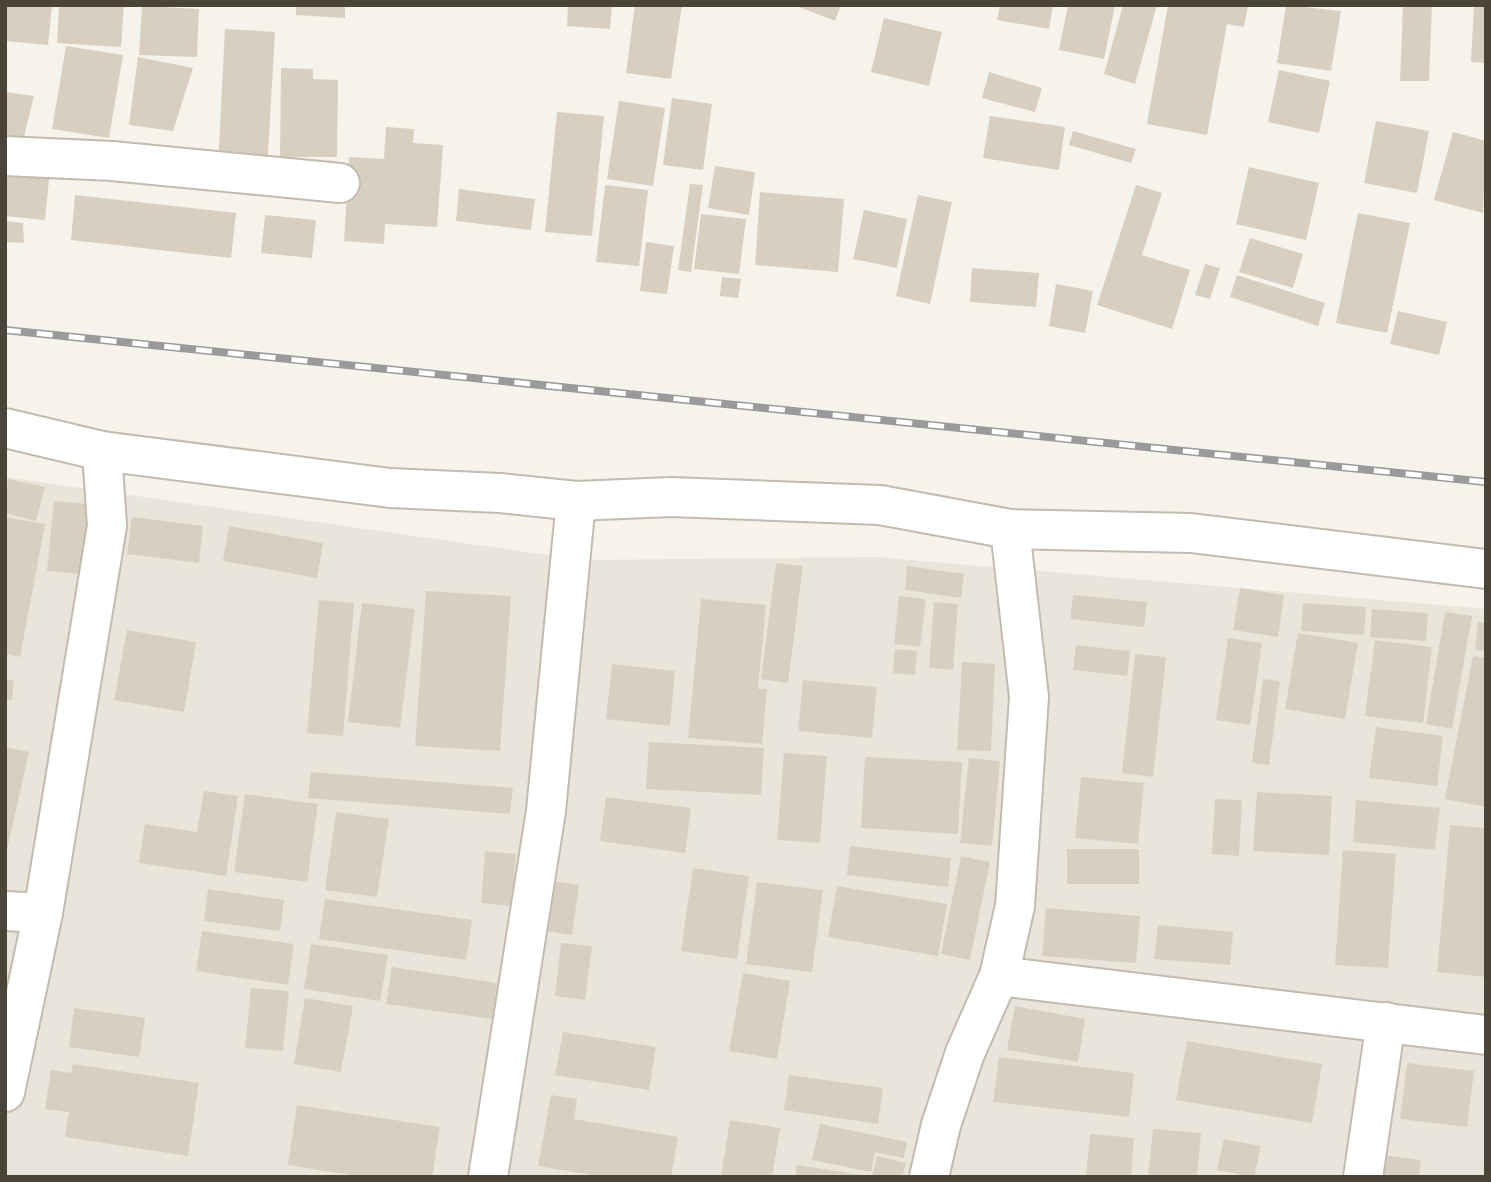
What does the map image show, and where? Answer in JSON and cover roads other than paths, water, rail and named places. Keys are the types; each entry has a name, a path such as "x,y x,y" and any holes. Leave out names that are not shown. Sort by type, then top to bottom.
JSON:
{"street":[{"path":"5,156 112,162 340,183"},
{"path":"5,428 102,451 390,488 500,493 576,502 671,497 880,505 1010,529 1191,533 1486,569"},
{"path":"5,1091 43,913 107,526 102,451"},
{"path":"488,1177 545,811 576,502"},
{"path":"929,1177 941,1125 965,1053 999,976 1015,906 1029,697 1010,529"},
{"path":"5,911 43,913"},
{"path":"999,976 1486,1035"},
{"path":"1363,1177 1386,1022"}],"railway":[{"path":"5,330 1486,482"}]}
